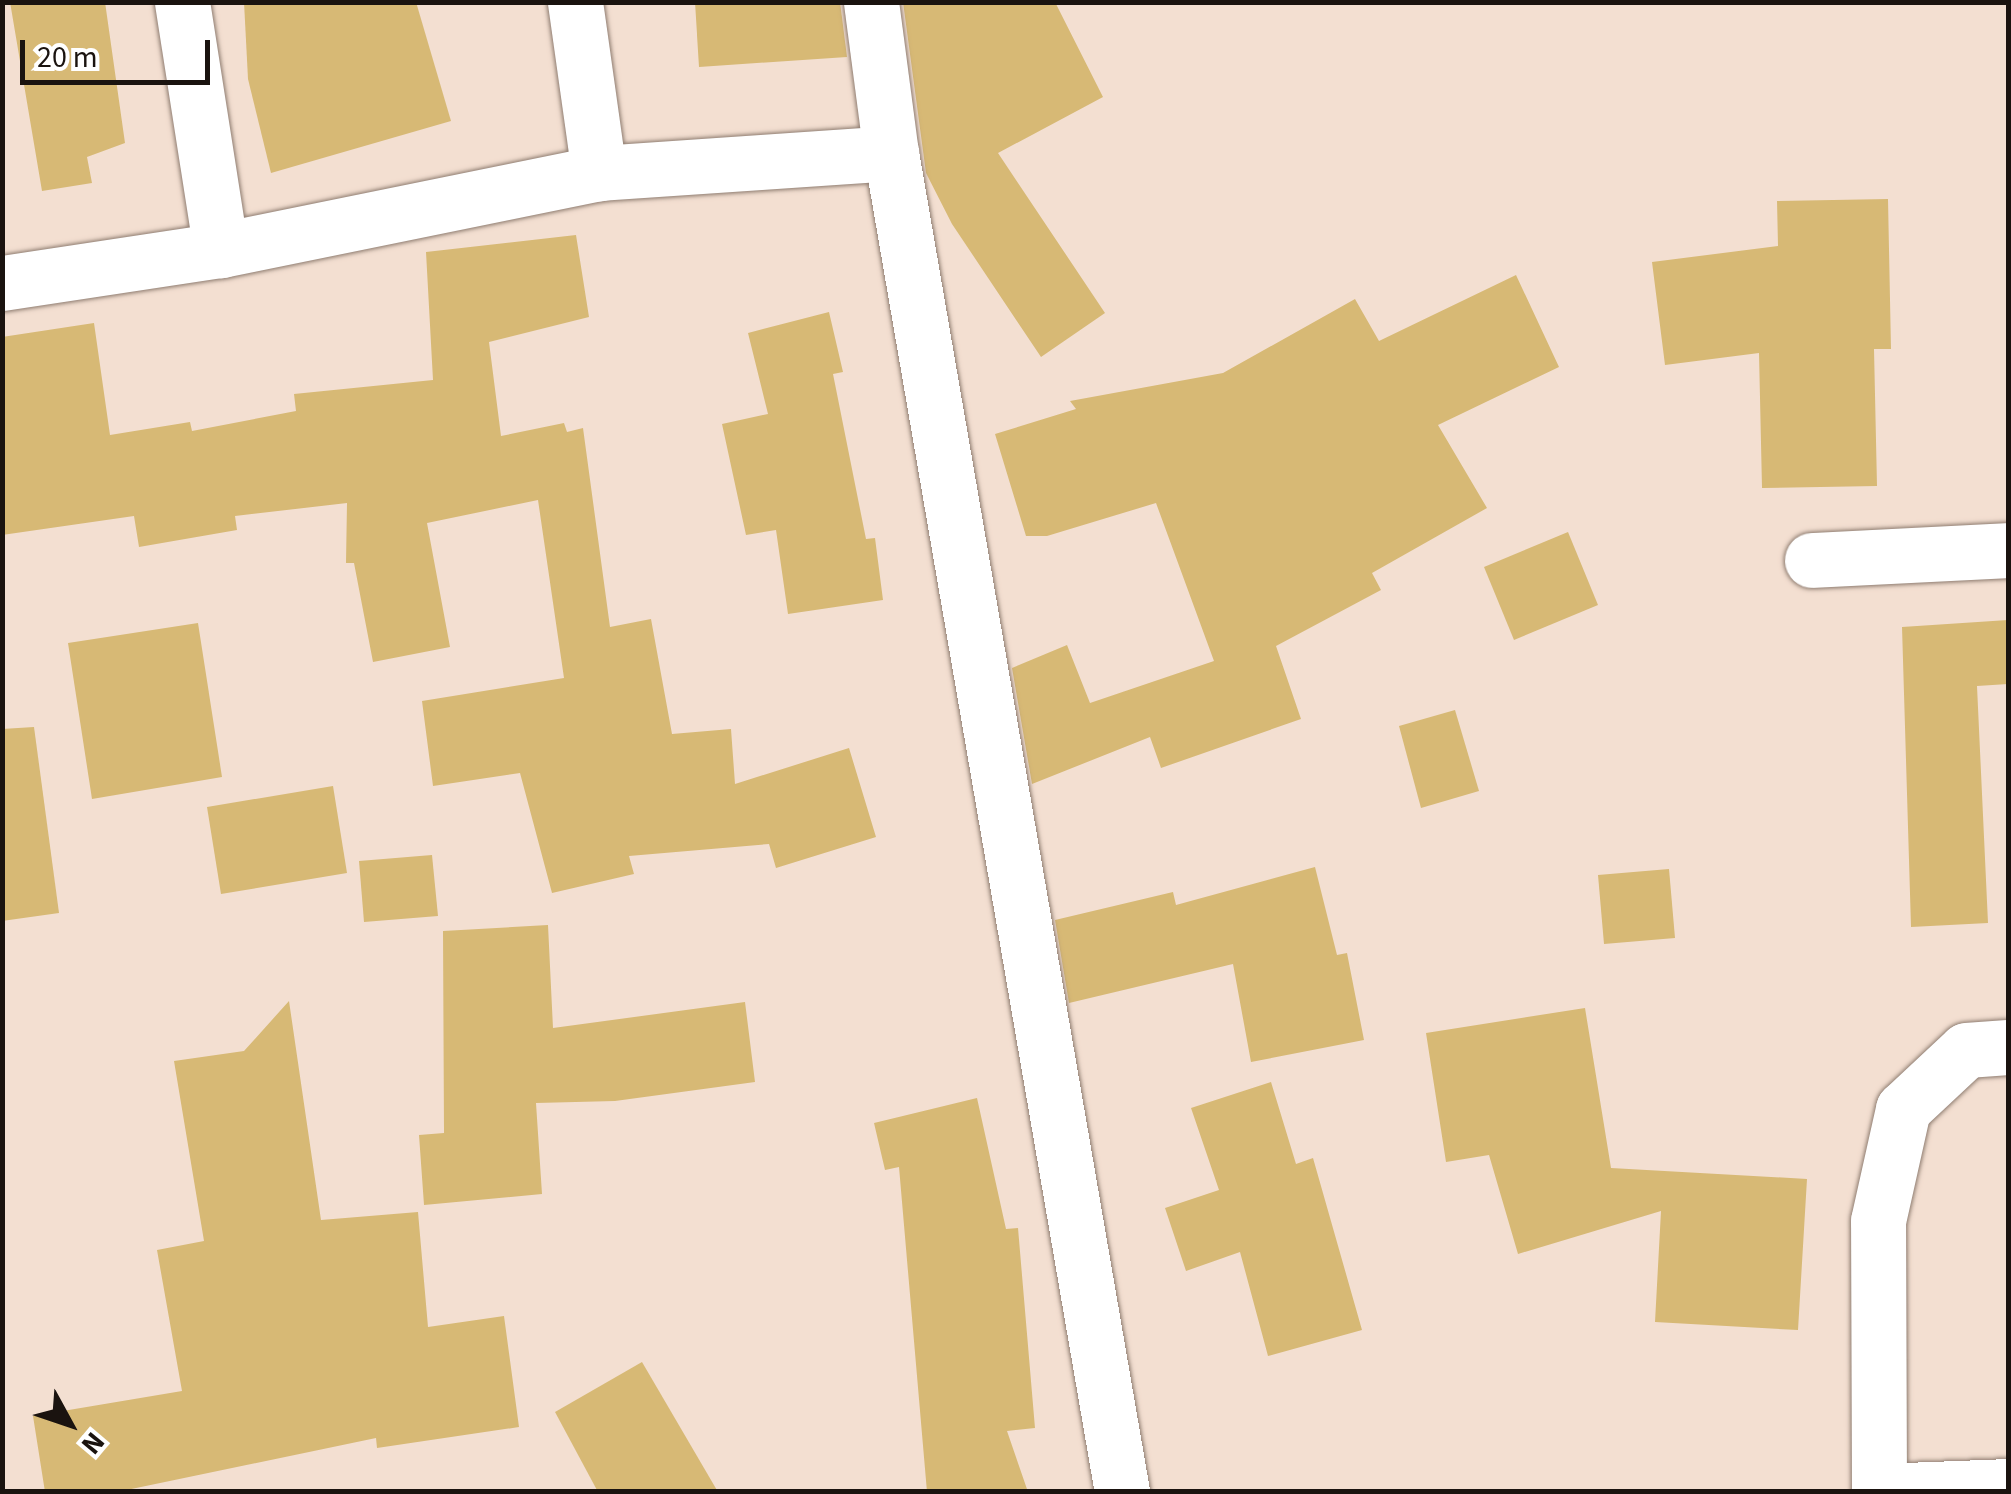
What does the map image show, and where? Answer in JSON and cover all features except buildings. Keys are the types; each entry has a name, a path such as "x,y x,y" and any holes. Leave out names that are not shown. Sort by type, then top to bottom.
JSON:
{"street":[{"path":"182,2 221,250"},
{"path":"574,2 600,173"},
{"path":"872,2 891,153 1122,1492"},
{"path":"2,283 221,250 600,173 891,153"},
{"path":"1812,560 2008,550"},
{"path":"2008,1048 1966,1050 1903,1109 1878,1221 1879,1491 2008,1486"}]}
